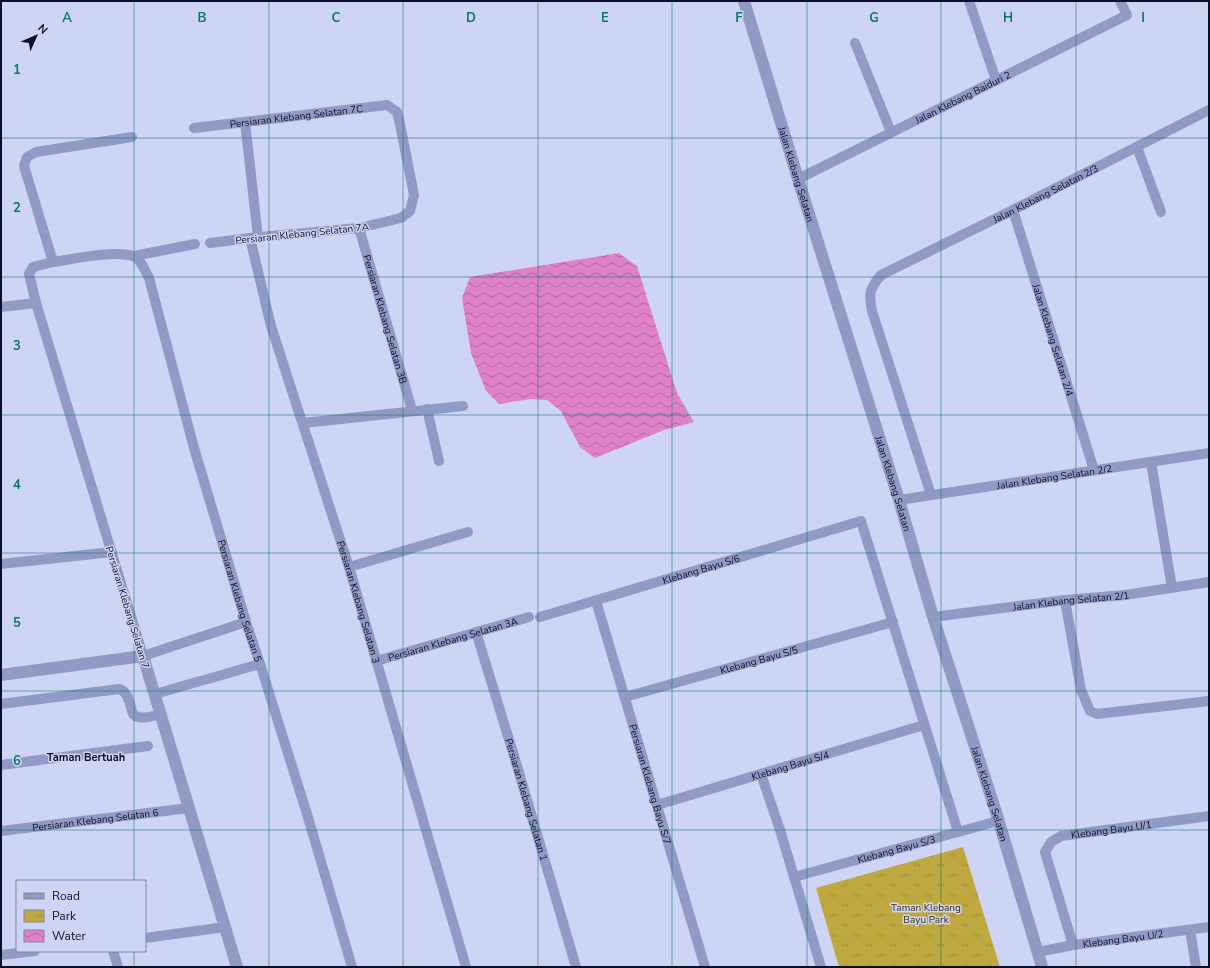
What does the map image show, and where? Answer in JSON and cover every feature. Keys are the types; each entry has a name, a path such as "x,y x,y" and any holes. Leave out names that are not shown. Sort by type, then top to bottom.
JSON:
{"street":[{"name":"Jalan Klebang Selatan","path":"744,1 1042,967"},
{"path":"969,1 996,80"},
{"name":"Jalan Klebang Baiduri 2","path":"798,179 1127,15 1120,1"},
{"path":"855,43 891,132"},
{"name":"Persiaran Klebang Selatan 7C","path":"194,128 387,105 397,112"},
{"name":"Jalan Klebang Selatan 2/3","path":"931,495 872,311 870,293 874,284 881,275 1013,210 1209,110"},
{"name":"Persiaran Klebang Selatan 7A","path":"210,243 359,228 401,218 410,211 414,195 397,112"},
{"name":"Persiaran Klebang Selatan 3","path":"245,122 254,238 272,326 349,567 466,967"},
{"path":"53,262 24,166 27,157 36,152 132,137"},
{"path":"1137,147 1161,212"},
{"name":"Jalan Klebang Selatan 2/4","path":"1013,210 1094,470"},
{"name":"Persiaran Klebang Selatan 3B","path":"359,228 412,410"},
{"path":"134,256 194,244"},
{"name":"Persiaran Klebang Selatan 7","path":"134,256 114,254 53,262 33,267 29,274 36,303 237,967"},
{"name":"Persiaran Klebang Selatan 5","path":"134,256 143,266 149,278 194,448 352,967"},
{"path":"1,307 36,303"},
{"path":"303,423 412,410 463,406"},
{"path":"427,409 439,461"},
{"name":"Jalan Klebang Selatan 2/2","path":"899,500 1209,453"},
{"path":"1151,462 1172,588"},
{"name":"Klebang Bayu S/6","path":"540,617 861,521 893,622"},
{"path":"349,567 468,532"},
{"path":"1,564 112,552"},
{"name":"Jalan Klebang Selatan 2/1","path":"933,617 1065,600 1125,595 1209,582"},
{"path":"1065,600 1081,690 1090,711 1097,714 1209,701"},
{"name":"Persiaran Klebang Bayu S/7","path":"596,601 705,967"},
{"name":"Persiaran Klebang Selatan 3A","path":"376,660 529,617"},
{"path":"1,675 143,656 246,622"},
{"path":"893,622 958,832"},
{"name":"Klebang Bayu S/5","path":"625,697 893,622"},
{"name":"Persiaran Klebang Selatan 1","path":"476,632 576,967"},
{"path":"155,694 260,664"},
{"path":"1,704 119,689 126,694 135,716 139,718 161,714"},
{"name":"Klebang Bayu S/4","path":"657,805 924,725"},
{"path":"1,765 148,746"},
{"path":"761,774 780,830 821,967"},
{"name":"Persiaran Klebang Selatan 6","path":"1,830 189,808"},
{"name":"Klebang Bayu U/1","path":"1073,945 1045,852 1050,842 1061,836 1209,816"},
{"name":"Klebang Bayu S/3","path":"794,877 998,821"},
{"path":"146,938 225,927"},
{"name":"Klebang Bayu U/2","path":"1038,952 1073,945 1209,927"},
{"path":"1190,930 1196,967"},
{"path":"1,955 26,952"},
{"path":"113,952 118,967"}],"green space":[{"name":"Taman Klebang Bayu Park","path":"963,847 1000,967 839,967 816,888"}],"water":[{"path":"619,253 637,266 677,393 694,422 664,430 595,458 580,447 561,411 547,400 531,399 499,404 486,391 471,353 462,298 470,277"}],"district":[{"name":"Taman Bertuah","path":"86,757"}]}
